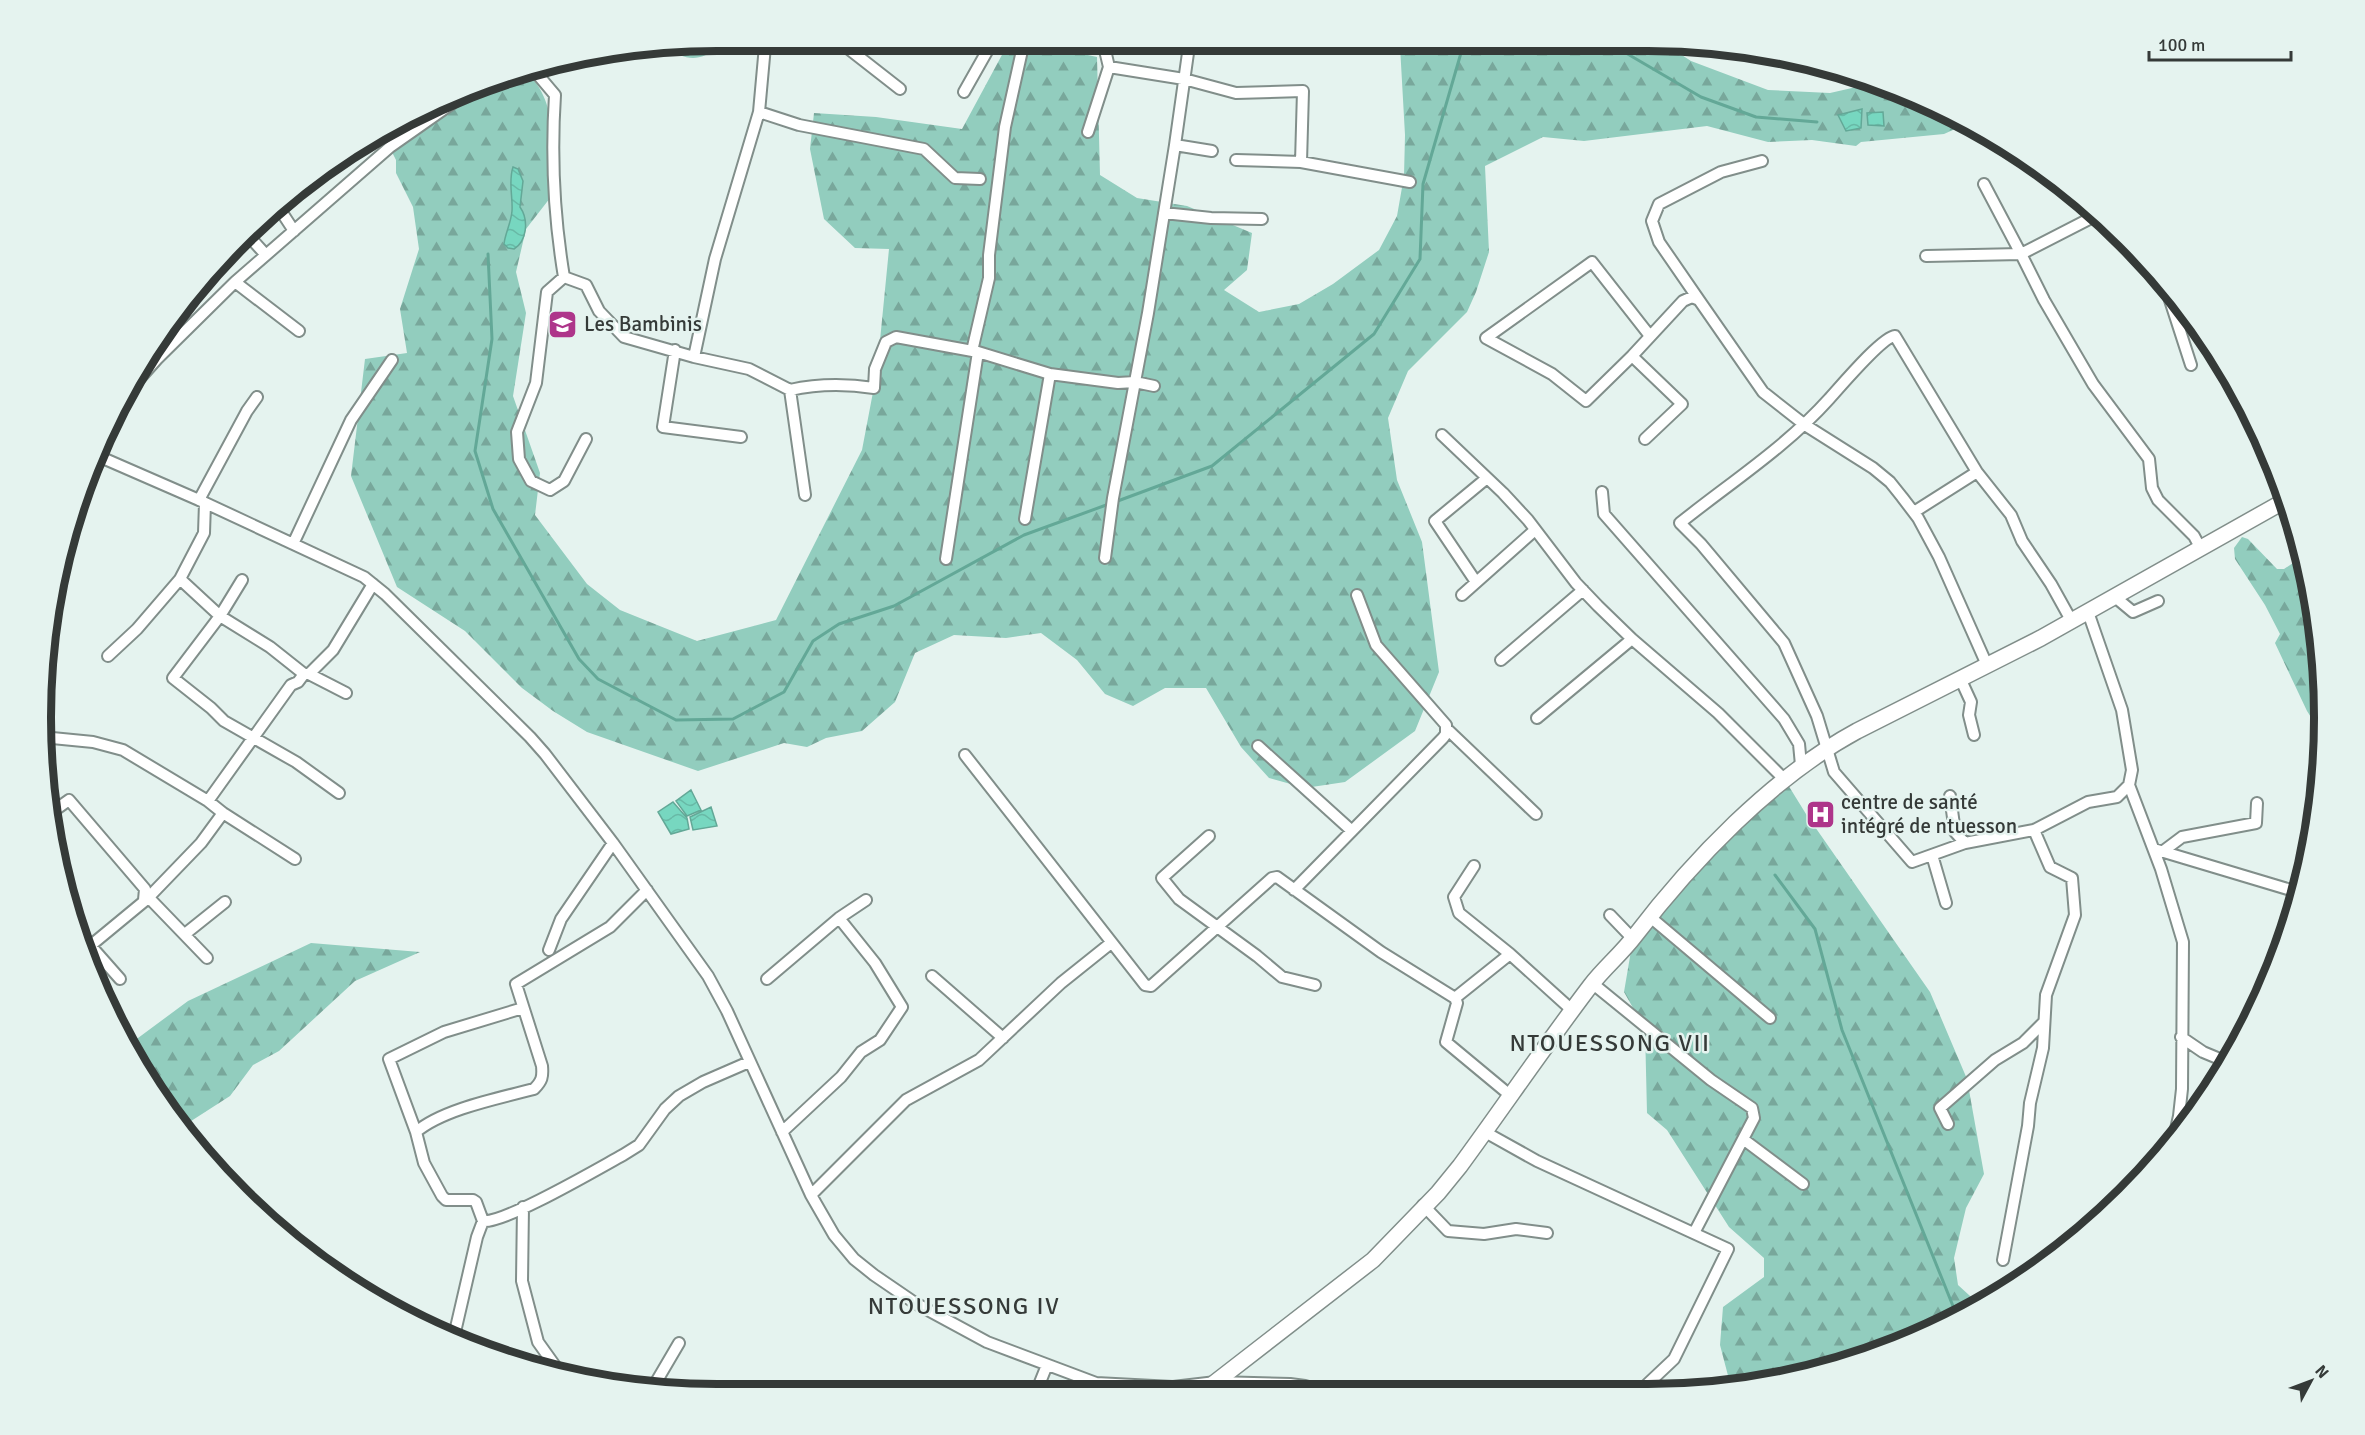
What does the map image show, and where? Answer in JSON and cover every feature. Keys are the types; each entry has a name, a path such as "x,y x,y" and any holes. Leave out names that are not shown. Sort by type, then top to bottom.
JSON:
{"street":[{"path":"694,357 715,259 759,112 765,51"},
{"path":"851,51 900,89"},
{"path":"964,92 987,51"},
{"path":"946,559 975,352 988,278 1005,127 1022,51"},
{"path":"1088,132 1109,67 1105,51"},
{"path":"1105,558 1112,504 1164,213 1188,51"},
{"path":"1109,67 1184,79 1236,93 1303,91 1302,162"},
{"path":"539,76 555,95 553,132 557,235 564,277"},
{"path":"759,112 799,125 924,149 955,178 980,179"},
{"path":"153,364 235,282 421,121"},
{"path":"1175,145 1212,151"},
{"path":"1236,160 1302,162 1410,182"},
{"path":"1762,161 1721,172 1659,204 1652,221 1659,242 1757,386 1805,425 1873,468 1890,483 1914,512 1948,575 1987,664"},
{"path":"1984,184 2044,300 2093,384 2149,459 2152,488 2158,500 2188,530 2201,549"},
{"path":"282,213 294,231"},
{"path":"1164,213 1211,218 1262,219"},
{"path":"1926,256 2021,254 2090,219"},
{"path":"252,240 266,255"},
{"path":"1650,336 1592,262 1486,338 1552,374 1586,401 1632,356 1683,301 1692,297 1699,300"},
{"path":"564,277 586,285 600,311 624,337 694,357 749,369 790,390 803,387 855,385 874,388 875,369 886,342 892,337 975,352 1050,374 1154,386"},
{"path":"564,277 547,292 536,383 517,432 519,459 531,481 550,490 564,481 586,439"},
{"path":"235,282 299,331"},
{"path":"2172,307 2191,365"},
{"path":"2071,620 2051,584 2022,541 2011,515 1977,472 1895,336 1889,338 1863,363 1805,425 1680,523 1701,544 1784,643 1809,694 1834,772 1912,862 1965,843 2034,830 2088,802 2117,797 2129,785 2132,770 2122,710 2088,612"},
{"path":"675,350 663,427 741,437"},
{"path":"1632,356 1682,404 1645,439"},
{"path":"293,544 351,420 392,360"},
{"path":"1025,519 1050,374"},
{"path":"790,390 805,495"},
{"path":"108,656 137,629 180,579 204,533 202,502 247,411 257,397"},
{"path":"1442,435 1487,478 1535,530 1583,590 1632,639 1718,713 1785,780"},
{"path":"104,458 349,570 373,584 530,736 647,890 708,976 811,1195 834,1235 854,1259 873,1275 915,1303 987,1342 1096,1383 1115,1384"},
{"path":"1914,512 1977,472"},
{"path":"1476,582 1435,521 1487,478"},
{"path":"1602,492 1604,514 1784,719 1799,744 1801,765"},
{"path":"1213,1384 1358,1273 1424,1206 1460,1166 1592,983 1633,939 1682,876 1801,765 1827,747 2088,612 2279,504"},
{"path":"1462,595 1535,530"},
{"path":"180,579 220,616 270,647 306,674 346,693"},
{"path":"242,580 220,616 173,678 224,721 254,736 296,762 339,793"},
{"path":"208,801 291,685 298,682 333,650 373,584"},
{"path":"1501,660 1583,590"},
{"path":"1357,595 1376,645 1446,725 1447,729 1536,814"},
{"path":"2115,597 2133,612 2158,601"},
{"path":"1537,717 1632,639"},
{"path":"1960,678 1971,702 1969,715 1974,735"},
{"path":"1294,890 1443,738 1447,729"},
{"path":"51,738 93,742 123,750 208,801 223,813 295,858"},
{"path":"1257,746 1352,831"},
{"path":"965,755 1145,985 1149,987 1272,879 1280,879 1381,952 1455,998 1457,1003 1446,1042 1511,1096"},
{"path":"2129,785 2158,850 2183,942 2182,1089 2178,1120"},
{"path":"1950,796 1955,832 1965,843"},
{"path":"58,808 69,800 145,889 146,900 185,934 207,958"},
{"path":"2158,850 2182,837 2256,823 2257,803"},
{"path":"91,945 146,900 201,843 223,813"},
{"path":"2003,1260 2028,1126 2030,1102 2043,1048 2046,995 2075,915 2072,878 2050,867 2034,830"},
{"path":"1209,836 1162,878 1179,899 1282,977 1315,985"},
{"path":"549,950 561,919 613,843"},
{"path":"2158,850 2291,890"},
{"path":"1932,855 1946,903"},
{"path":"1474,866 1454,897 1460,913 1573,1011"},
{"path":"416,1132 448,1114 478,1103 534,1089 540,1083 543,1077 542,1066 516,984 610,927 647,890"},
{"path":"766,979 839,918 866,900"},
{"path":"185,934 225,903"},
{"path":"1610,915 1633,939"},
{"path":"1649,916 1770,1018"},
{"path":"782,1132 841,1077 861,1052 880,1040 902,1007 875,963 839,918"},
{"path":"811,1195 906,1100 979,1060 1061,983 1111,943"},
{"path":"1455,998 1510,954"},
{"path":"95,956 120,979"},
{"path":"932,976 1003,1038"},
{"path":"1592,983 1711,1080 1752,1108 1754,1118 1694,1233"},
{"path":"455,1330 477,1237 483,1221 476,1202 473,1200 446,1200 442,1196 424,1162 416,1132 389,1059 444,1032 523,1008"},
{"path":"1948,1124 1940,1108 1995,1060 2023,1042 2043,1023"},
{"path":"2181,1036 2203,1052 2220,1059"},
{"path":"483,1221 491,1222 523,1207 639,1145 665,1109 679,1096 703,1082 749,1062"},
{"path":"1485,1132 1537,1161 1728,1249 1674,1359 1648,1384"},
{"path":"1743,1140 1803,1184"},
{"path":"1424,1206 1449,1231 1484,1234 1516,1229 1547,1233"},
{"path":"523,1207 522,1281 538,1342 553,1363"},
{"path":"657,1381 679,1343"},
{"path":"1039,1384 1047,1365"},
{"path":"1199,1384 1216,1382 1260,1384"}],"green space":[{"path":"713,51 698,58 675,52"},
{"path":"969,51 1069,51 1097,57 1100,175 1137,198 1187,206 1252,233 1247,270 1224,290 1259,312 1299,304 1333,284 1379,250 1397,216 1404,176 1405,135 1400,51 1677,52 1691,61 1768,90 1830,93 1861,86 1903,102 1957,128 1944,134 1861,142 1856,146 1812,140 1768,142 1707,126 1584,141 1543,137 1485,166 1489,252 1476,292 1467,312 1408,371 1388,418 1397,480 1422,542 1439,672 1415,731 1345,782 1305,788 1269,778 1241,747 1206,688 1165,688 1133,706 1105,694 1077,660 1041,633 1006,638 954,635 915,653 895,702 862,731 826,738 807,747 784,743 698,771 587,732 522,688 465,631 397,587 351,476 365,359 407,353 400,309 419,249 413,207 396,173 396,160 390,148 444,110 503,86 531,78 542,92 552,124 557,189 526,229 516,272 526,313 513,396 540,473 535,515 587,584 620,610 697,641 776,620 862,450 877,371 889,249 855,248 824,219 810,149 814,113 876,117 962,129 1003,53 976,55"},
{"path":"2242,537 2248,539 2277,569 2284,569 2295,562 2308,631 2313,674 2314,722 2275,643 2280,634 2265,605 2235,559 2234,548"},
{"path":"1785,780 1806,814 1930,992 1967,1079 1984,1174 1966,1208 1954,1258 1958,1285 1973,1299 1903,1333 1862,1349 1778,1371 1729,1379 1720,1345 1723,1307 1764,1277 1764,1258 1729,1227 1667,1130 1647,1113 1645,1029 1624,992 1633,939"},
{"path":"311,943 420,952 355,981 279,1051 253,1065 230,1096 189,1123 163,1088 134,1039 188,1001"}],"water":[{"path":"1862,109 1861,128 1846,131 1838,115"},
{"path":"1883,112 1884,126 1868,125 1867,113"},
{"path":"513,167 518,169 523,181 520,207 525,218 524,236 514,249 504,244 512,211"},
{"path":"691,790 701,810 687,816 676,801"},
{"path":"673,802 687,818 689,829 671,834 658,812"},
{"path":"711,807 717,826 693,830 690,817"}],"waterway":[{"path":"1115,502 1212,466 1374,334 1420,259 1423,184 1462,51"},
{"path":"1623,51 1701,97 1756,117 1817,122"},
{"path":"488,254 492,339 475,451 493,509 579,659 598,679 676,720 733,719 784,692 813,641 839,624 894,606 1024,535 1109,504"},
{"path":"1775,875 1815,929 1842,1030 1954,1309"}],"place":[{"name":"Les Bambinis","path":"563,324"},
{"name":"centre de santé intégré de ntuesson","path":"1820,814"}],"district":[{"name":"NTOUESSONG VII","path":"1610,1043"},
{"name":"NTOUESSONG IV","path":"964,1306"}]}
